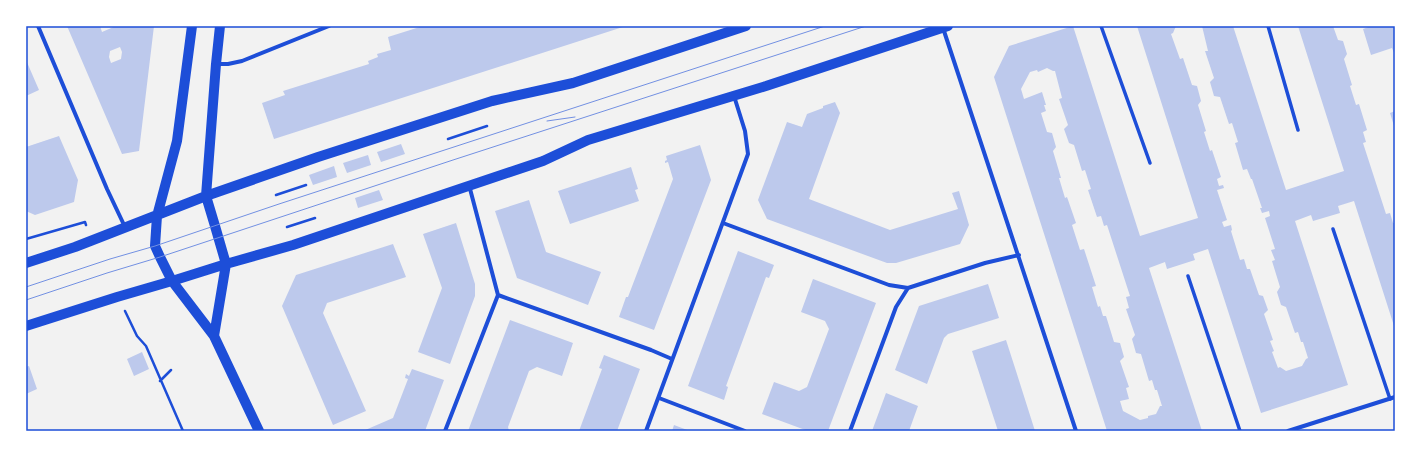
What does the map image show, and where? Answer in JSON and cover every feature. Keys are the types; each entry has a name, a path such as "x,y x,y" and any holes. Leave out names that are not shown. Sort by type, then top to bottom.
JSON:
{"main road":[{"path":"192,26 177,141 157,216 155,246 172,282 214,336 259,431"},
{"path":"214,336 226,264 206,196 220,26"},
{"path":"26,263 75,247 206,196 304,162 492,101 573,83 744,26"},
{"path":"26,326 118,296 172,282 226,264 292,245 543,161 588,140 734,96 945,27"}],"street":[{"path":"38,26 104,182 125,227"},
{"path":"216,64 228,64 242,61 329,26"},
{"path":"1101,26 1150,163"},
{"path":"1268,26 1298,130"},
{"path":"945,27 1076,431"},
{"path":"646,431 748,154 745,131 734,96"},
{"path":"446,431 498,295 469,185"},
{"path":"722,223 888,285 908,288 985,263 1019,255"},
{"path":"1333,229 1390,399"},
{"path":"1188,276 1240,431"},
{"path":"850,431 896,307 908,288"},
{"path":"498,295 672,359"},
{"path":"1288,431 1395,397"},
{"path":"659,398 745,431"}],"path":[{"path":"448,140 487,126"},
{"path":"276,195 306,185"},
{"path":"287,227 315,218"},
{"path":"26,239 85,222 86,225"},
{"path":"126,317 137,336 146,346 183,431"},
{"path":"160,381 170,370"}],"building":[{"path":"67,26 100,26 102,32 116,26 154,26 139,151 122,154","holes":["120,47 122,52 121,59 111,63 109,57 110,51"]},
{"path":"423,26 626,26 274,139 262,103 285,95 283,91 369,64 368,61 378,57 377,54 391,50 388,37"},
{"path":"1073,26 1140,236 1198,218 1137,26 1176,26 1171,34 1180,59 1183,58 1192,85 1197,86 1201,101 1198,105 1206,131 1204,132 1221,177 1217,179 1219,186 1223,185 1224,188 1217,190 1227,220 1222,222 1224,227 1231,225 1231,231 1240,260 1244,259 1247,269 1250,269 1259,295 1263,296 1268,310 1264,314 1273,340 1270,341 1274,351 1272,352 1278,368 1280,367 1286,371 1302,366 1308,358 1303,342 1301,342 1298,332 1295,333 1286,307 1281,305 1277,292 1280,287 1272,261 1275,260 1271,250 1275,249 1265,218 1270,216 1269,211 1262,213 1260,208 1262,208 1252,179 1247,169 1243,170 1235,143 1238,142 1232,123 1229,124 1220,97 1214,96 1210,82 1214,78 1205,51 1208,51 1202,26 1233,26 1286,190 1344,171 1298,26 1333,26 1338,40 1343,41 1347,54 1344,59 1352,85 1350,86 1356,105 1359,104 1367,130 1363,132 1366,142 1363,143 1386,214 1390,213 1393,223 1395,223 1395,329 1354,201 1338,206 1340,213 1313,221 1311,215 1295,221 1348,385 1261,413 1208,249 1193,254 1195,260 1167,269 1165,262 1149,268 1202,431 1107,431 994,77 1009,46","holes":["1047,68 1055,71 1062,98 1059,99 1068,125 1064,129 1069,143 1074,145 1082,171 1085,170 1091,189 1088,190 1097,217 1101,216 1104,226 1107,225 1130,296 1126,297 1129,308 1126,309 1135,335 1132,339 1136,353 1141,354 1149,381 1152,380 1162,406 1160,406 1156,414 1148,416 1148,418 1140,420 1123,411 1120,401 1129,399 1126,388 1129,387 1120,361 1124,357 1120,343 1114,342 1106,316 1103,316 1100,306 1098,307 1092,287 1096,286 1084,249 1080,250 1072,225 1076,223 1067,197 1065,198 1059,178 1061,178 1053,151 1056,147 1052,133 1047,132 1041,113 1046,111 1044,105 1046,105 1042,92 1024,99 1021,89 1030,72 1037,70 1038,72"]},
{"path":"1371,26 1395,26 1395,55 1392,48 1371,55 1363,29"},
{"path":"26,60 39,90 26,96"},
{"path":"835,102 840,113 809,199 890,230 958,209 952,193 959,191 969,225 960,244 896,263 887,263 767,219 758,200 787,122 802,127 807,114"},
{"path":"1395,111 1395,129 1390,113"},
{"path":"59,136 78,180 74,202 35,215 26,211 26,147"},
{"path":"401,144 405,154 381,162 377,152"},
{"path":"700,145 711,180 654,330 619,317 673,179 668,162 665,163 667,160 666,156"},
{"path":"368,155 371,165 347,173 343,163"},
{"path":"334,166 337,177 313,185 309,175"},
{"path":"631,167 638,189 635,190 639,201 570,224 558,191"},
{"path":"379,190 383,200 358,208 355,198"},
{"path":"529,200 546,252 601,272 588,305 517,278 495,211"},
{"path":"456,223 475,284 475,296 450,364 418,352 442,288 423,234"},
{"path":"393,244 406,277 327,303 323,313 366,411 333,425 282,306 296,275"},
{"path":"738,251 774,265 769,278 766,277 726,386 728,387 724,400 688,386"},
{"path":"813,279 876,303 828,431 808,431 762,414 774,382 799,391 807,387 829,329 825,321 801,312"},
{"path":"988,284 999,318 948,334 944,338 927,384 895,370 919,306"},
{"path":"510,320 573,343 562,376 537,367 529,371 508,427 509,431 468,431"},
{"path":"1006,340 1035,431 998,431 972,351"},
{"path":"142,352 149,369 134,376 127,359"},
{"path":"604,355 640,369 617,431 579,431 602,369 599,368"},
{"path":"29,366 37,389 26,394 26,367"},
{"path":"412,369 444,380 425,431 363,431 393,418 408,379 405,378 406,374 409,376"},
{"path":"886,393 918,406 909,431 872,431"},
{"path":"674,425 690,431 672,431"}],"tram line":[{"path":"26,287 825,26"},
{"path":"26,300 866,26"},
{"path":"547,121 575,117"}]}
